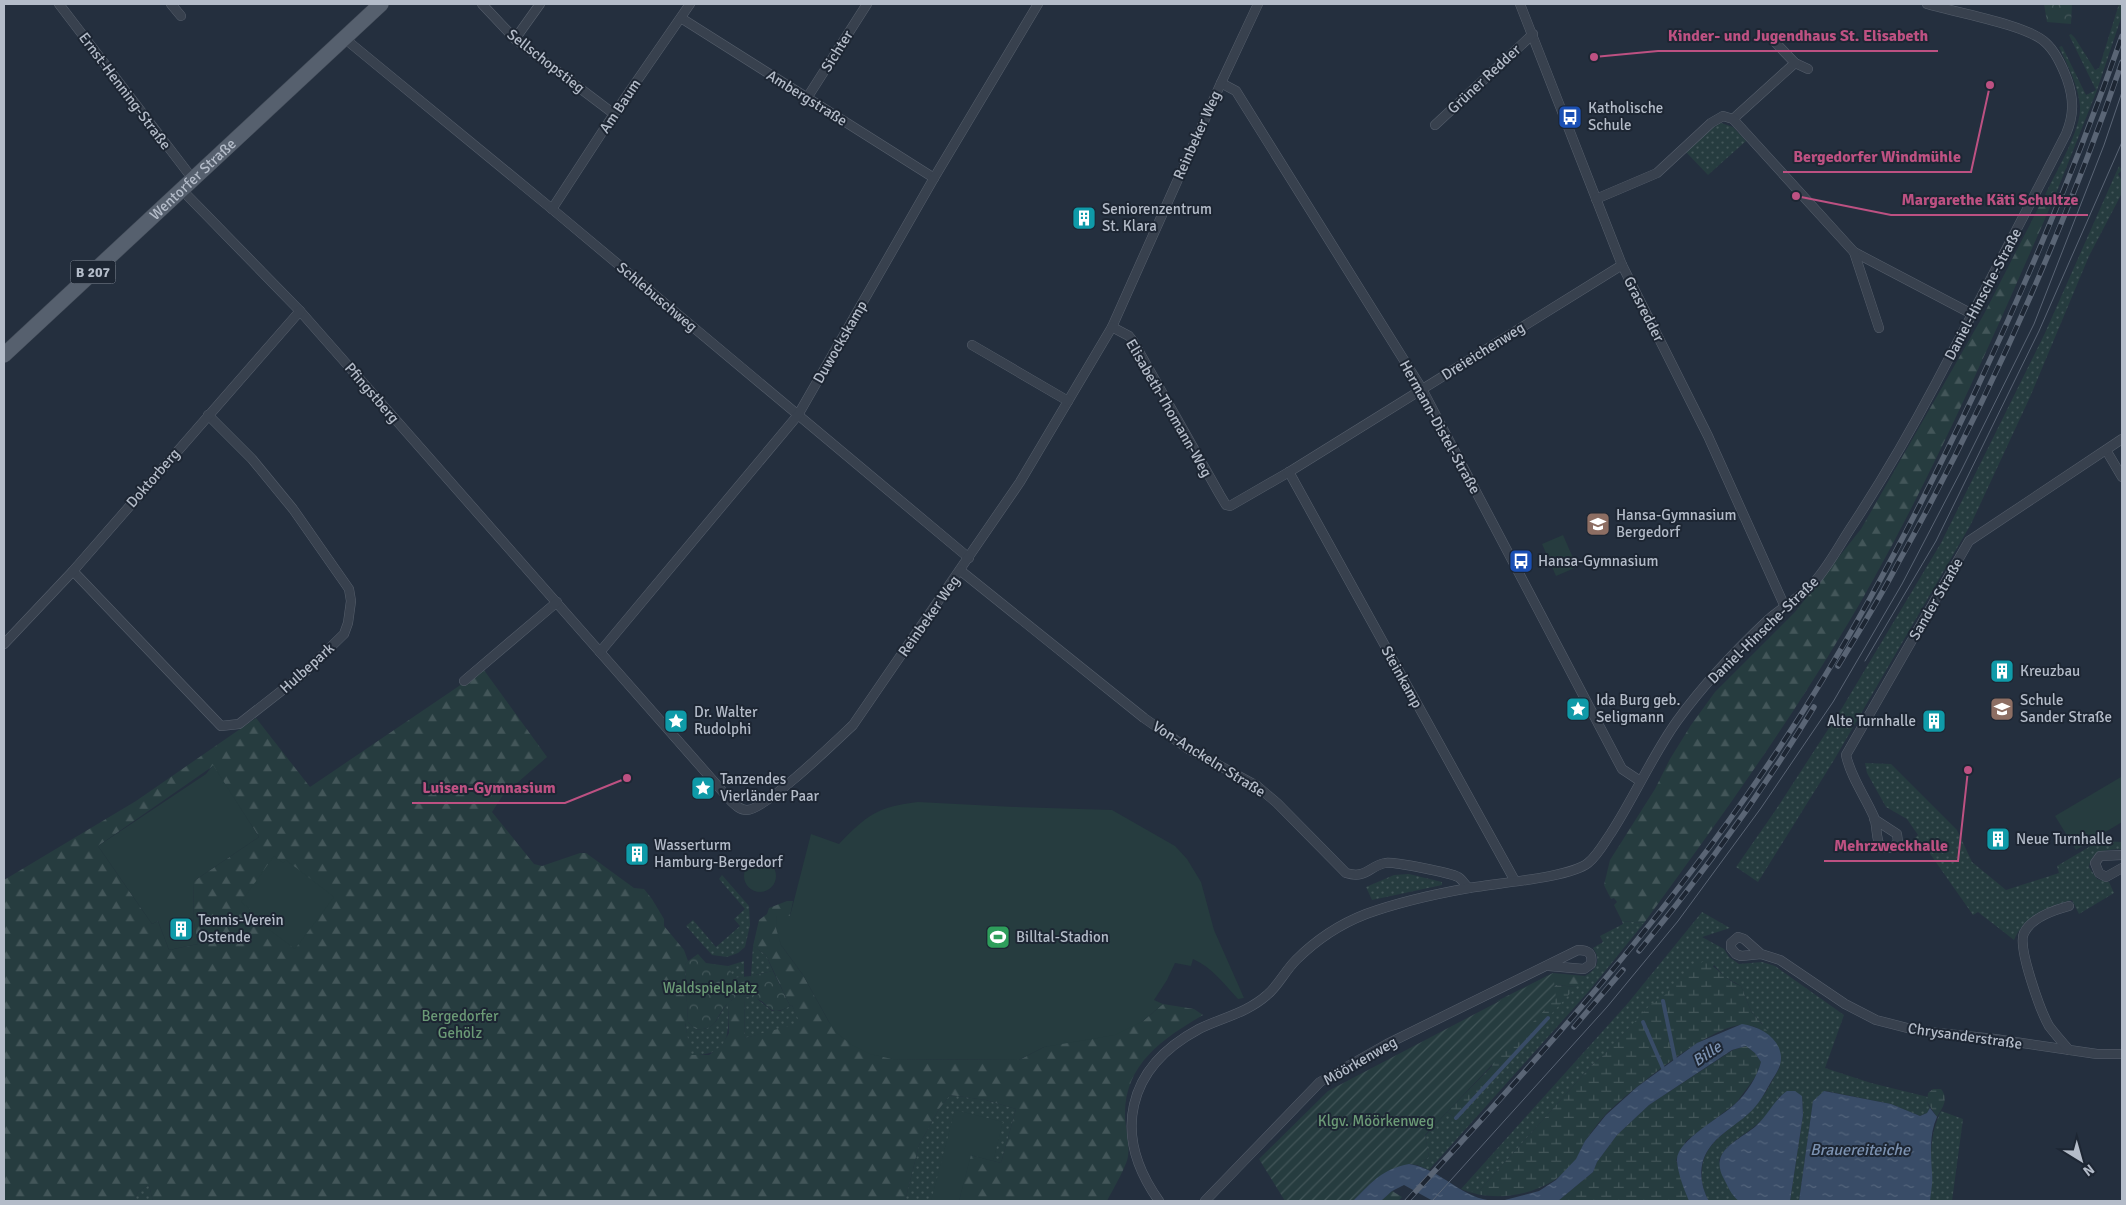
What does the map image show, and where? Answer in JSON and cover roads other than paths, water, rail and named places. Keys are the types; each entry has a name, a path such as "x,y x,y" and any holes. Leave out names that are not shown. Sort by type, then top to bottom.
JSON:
{"main road":[{"name":"Wentorfer Straße","path":"4,355 380,4"}],"street":[{"name":"Ernst-Henning-Straße","path":"59,4 192,178"},
{"path":"172,4 181,16"},
{"name":"Sellschopstieg","path":"482,4 515,39 614,114"},
{"path":"515,39 540,4"},
{"name":"Am Baum","path":"552,209 614,114 690,4"},
{"name":"Sichter","path":"807,98 867,4"},
{"name":"Duwockskamp","path":"600,652 798,415 934,178 1038,4"},
{"name":"Reinbeker Weg","path":"759,806 822,755 852,725 961,571 1020,482 1112,327 1258,4"},
{"name":"Grasredder","path":"1520,4 1622,265 1708,436 1785,606"},
{"name":"Daniel-Hinsche-Straße","path":"1159,1201 1144,1180 1134,1145 1131,1124 1133,1103 1156,1060 1176,1043 1199,1030 1246,1009 1267,995 1296,960 1330,932 1364,915 1410,901 1469,888 1572,871 1587,864 1614,828 1676,722 1703,687 1770,619 1815,582 1886,473 2066,134 2073,111 2069,86 2058,60 2046,42 2039,37 2012,27 1928,4"},
{"name":"Ambergstraße","path":"681,18 934,178"},
{"name":"Grüner Redder","path":"1435,125 1533,34"},
{"name":"Schlebuschweg","path":"344,38 552,209 969,558"},
{"path":"1772,39 1795,63 1808,69"},
{"path":"1733,119 1795,63"},
{"name":"Hermann-Distel-Straße","path":"1221,83 1236,91 1422,388 1622,769 1640,781"},
{"path":"1596,199 1657,174 1711,123 1723,116 1733,119 1854,252 1972,314"},
{"name":"Pfingstberg","path":"181,189 300,310 731,801 744,810 759,806"},
{"path":"1854,252 1879,328"},
{"name":"Dreieichenweg","path":"1220,495 1226,505 1232,506 1622,265"},
{"name":"Doktorberg","path":"4,644 73,571 300,310"},
{"name":"Elisabeth-Thomann-Weg","path":"1112,327 1129,336 1133,341 1220,495"},
{"path":"972,345 1068,401"},
{"name":"Hulbepark","path":"73,571 221,726 239,724 303,674 344,634 351,610 349,590 293,509 252,459 208,415"},
{"name":"Sander Straße","path":"1874,819 1850,771 1846,755 1969,541 2122,439"},
{"path":"2106,450 2122,477"},
{"name":"Steinkamp","path":"1289,472 1515,881"},
{"name":"Von-Anckeln-Straße","path":"961,571 1144,718 1187,748 1257,786 1277,803 1346,873 1355,876 1366,873 1384,863 1396,863 1457,877 1469,888"},
{"path":"464,681 557,602"},
{"path":"2122,855 2100,856 2096,863 2099,874 2106,877 2122,868"},
{"path":"2069,906 2055,910 2026,928 2021,943 2024,960 2048,1025 2069,1050"},
{"name":"Möörkenweg","path":"1204,1201 1320,1082 1387,1044 1549,966 1578,950 1585,950 1590,953 1591,964 1584,969 1549,966"},
{"name":"Chrysanderstraße","path":"1761,954 1780,960 1845,1004 1876,1020 1919,1031 2097,1054 2122,1054"}],"water":[{"name":"Bille","path":"1742,1024 1759,1029 1769,1035 1779,1048 1781,1061 1777,1072 1755,1107 1716,1140 1708,1150 1703,1162 1701,1176 1709,1201 1689,1201 1679,1171 1678,1153 1683,1145 1700,1130 1735,1104 1751,1084 1761,1062 1755,1053 1746,1046 1732,1050 1649,1105 1617,1135 1597,1162 1593,1172 1558,1201 1501,1201 1539,1191 1556,1180 1576,1159 1585,1141 1606,1115 1637,1087 1697,1043"},
{"name":"Brauereiteiche","path":"1787,1091 1795,1091 1802,1096 1803,1115 1790,1201 1739,1201 1730,1191 1720,1169 1723,1153 1734,1142 1756,1126"},
{"name":"Brauereiteiche","path":"1824,1091 1891,1104 1920,1116 1927,1113 1930,1108 1937,1117 1932,1137 1930,1201 1799,1201 1813,1101"},
{"path":"1409,1164 1432,1172 1473,1196 1496,1201 1433,1201 1404,1185 1392,1191 1381,1201 1353,1201 1384,1173"}],"waterway":[{"path":"1663,1001 1675,1059"},
{"path":"1456,1118 1548,1018"},
{"path":"1643,1022 1663,1068"}],"tram line":[{"path":"1432,1201 1607,1007 1678,921 1761,808 1833,702 1902,584 2034,324 2104,145 2122,92"},
{"path":"1865,661 1936,541 2039,331 2122,142"}],"railway":[{"path":"1407,1201 1540,1055 1625,955 1666,904 1745,798 1810,700 1841,649 1898,546 1977,388 2054,214 2122,36"},
{"path":"1838,666 1883,591 1930,505 1991,382 2048,255 2122,62"},
{"path":"1639,951 1731,832 1774,770 1814,707"},
{"path":"1574,1027 1623,970"}],"place":[{"name":"Kinder- und Jugendhaus St. Elisabeth","path":"1594,57"},
{"name":"Bergedorfer Windmühle","path":"1990,85"},
{"name":"Katholische Schule","path":"1570,117"},
{"name":"Margarethe Käti Schultze","path":"1796,196"},
{"name":"Seniorenzentrum St. Klara","path":"1084,218"},
{"name":"Hansa-Gymnasium Bergedorf","path":"1598,524"},
{"name":"Hansa-Gymnasium","path":"1521,561"},
{"name":"Kreuzbau","path":"2002,671"},
{"name":"Ida Burg geb. Seligmann","path":"1578,709"},
{"name":"Schule Sander Straße","path":"2002,709"},
{"name":"Dr. Walter Rudolphi","path":"676,721"},
{"name":"Alte Turnhalle","path":"1934,721"},
{"name":"Mehrzweckhalle","path":"1968,770"},
{"name":"Luisen-Gymnasium","path":"627,778"},
{"name":"Tanzendes Vierländer Paar","path":"703,788"},
{"name":"Neue Turnhalle","path":"1998,839"},
{"name":"Wasserturm Hamburg-Bergedorf","path":"637,854"},
{"name":"Tennis-Verein Ostende","path":"181,929"},
{"name":"Billtal-Stadion","path":"998,937"}],"park label":[{"name":"Waldspielplatz","path":"710,988"},
{"name":"Bergedorfer Gehölz","path":"460,1024"},
{"name":"Klgv. Möörkenweg","path":"1376,1121"}]}
